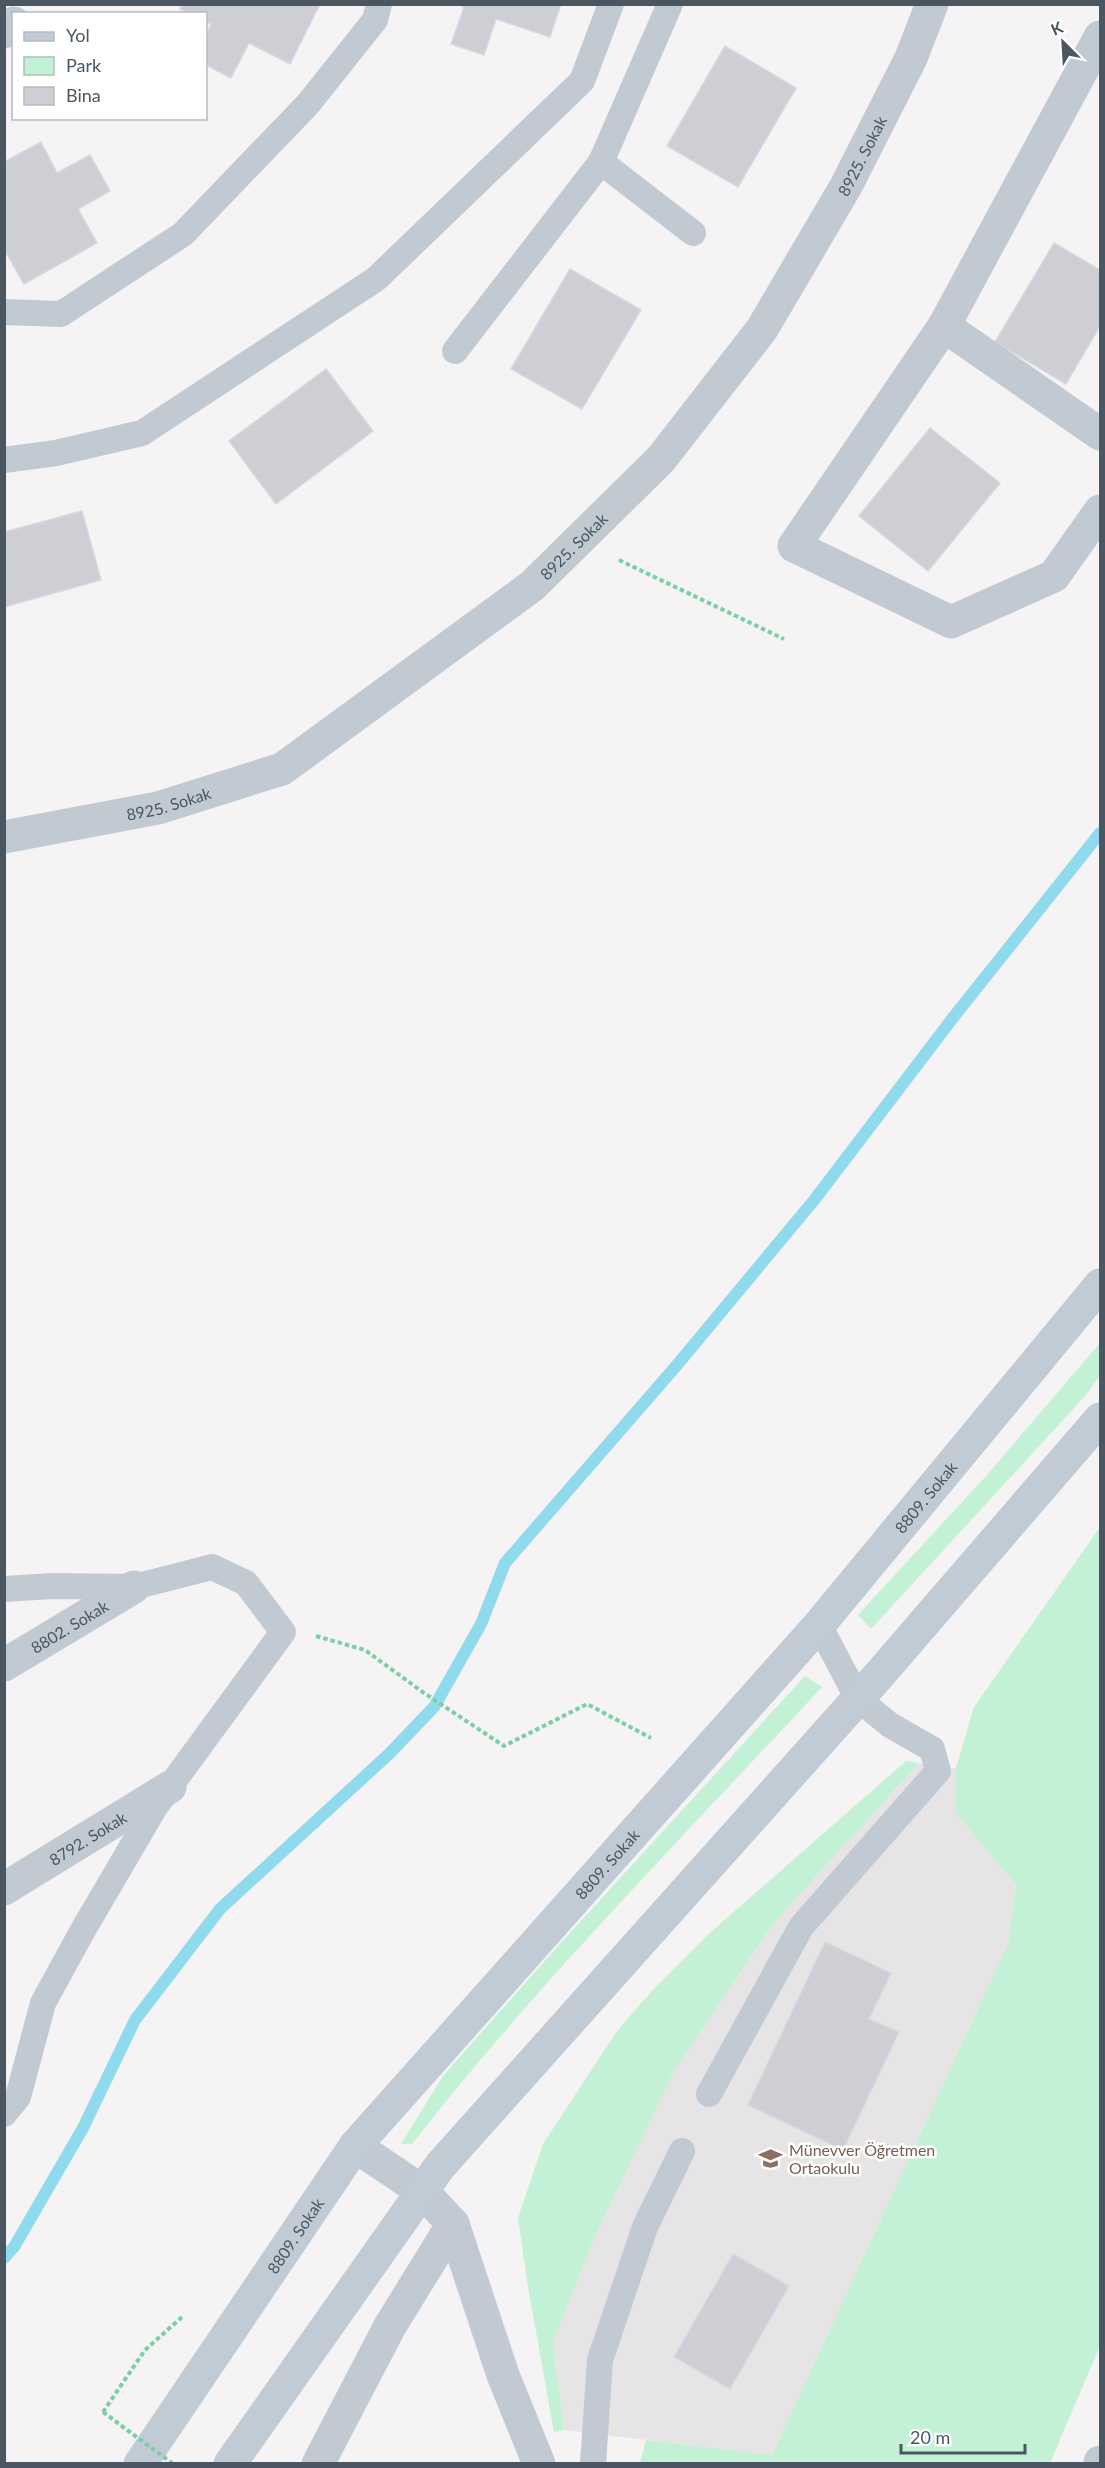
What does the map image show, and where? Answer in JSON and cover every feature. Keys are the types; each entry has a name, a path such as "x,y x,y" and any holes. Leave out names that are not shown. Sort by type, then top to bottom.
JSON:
{"street":[{"name":"8925. Sokak","path":"4,837 158,808 282,769 532,586 662,459 762,329 846,186 911,58 932,4"},
{"path":"1101,37 944,326 794,546 951,622 1054,576 1101,511"},
{"path":"944,326 1101,434"},
{"name":"8809. Sokak","path":"140,2463 355,2146 819,1625 1101,1284"},
{"path":"230,2463 448,2157 858,1699 1101,1419"},
{"name":"8802. Sokak","path":"4,1665 134,1587"},
{"name":"8792. Sokak","path":"4,1889 170,1787"},
{"path":"355,2146 422,2191 453,2224 503,2375 539,2463"},
{"path":"318,2463 390,2326 453,2224"}],"lane":[{"path":"4,312 61,314 183,234 308,104 375,20 379,4"},
{"path":"4,460 56,453 142,433 376,279 582,81 611,4"},
{"path":"455,351 601,162 670,4"},
{"path":"601,162 693,233"},
{"path":"4,1589 53,1586 134,1587 212,1567 246,1582 283,1632 155,1807 113,1879 43,2004 18,2097 4,2114"},
{"path":"709,2094 801,1927 938,1771 932,1749 890,1725 858,1699 819,1625"},
{"path":"593,2463 600,2360 645,2227 682,2151"}],"path":[{"path":"619,560 784,639"},
{"path":"283,1632 313,1636 365,1650 424,1693 504,1746 587,1704 651,1738"},
{"path":"173,2463 103,2412 145,2350 183,2316"}],"shaded area":[{"name":"Münevver Öğretmen Ortaokulu","path":"919,1763 938,1771 956,1768 956,1813 1016,1885 1008,1944 772,2455 564,2430 553,2343 592,2243 674,2071 771,1926"}],"green space":[{"path":"1100,1343 1100,1375 1086,1395 871,1629 858,1615 987,1475"},
{"path":"1100,1527 1100,2346 1050,2463 640,2463 646,2440 772,2455 1008,1944 1016,1885 956,1813 956,1768 974,1707"},
{"path":"805,1676 822,1687 560,1968 460,2084 412,2144 401,2144 443,2076 558,1946"},
{"path":"906,1761 919,1763 771,1926 674,2071 592,2243 553,2343 564,2430 554,2432 518,2218 543,2144 617,2031 651,1992 712,1931"}],"building":[{"path":"182,4 320,4 290,64 249,43 231,78 207,66 207,33 211,24 207,22 207,12 185,12 180,9"},
{"path":"457,4 561,4 550,37 496,19 484,55 451,44 464,7"},
{"path":"725,46 796,88 738,187 667,146"},
{"path":"41,142 57,173 90,155 110,191 78,209 97,243 24,284 4,249 4,162"},
{"path":"1054,243 1100,270 1100,326 1066,384 995,342"},
{"path":"570,269 641,310 582,409 511,369"},
{"path":"326,369 373,431 276,504 229,441"},
{"path":"930,428 1000,483 928,571 859,516"},
{"path":"82,511 101,580 4,607 4,532"},
{"path":"825,1942 891,1973 869,2019 899,2032 843,2150 748,2105"},
{"path":"733,2254 789,2286 730,2389 674,2357"}],"waterway":[{"path":"4,2258 14,2247 83,2128 135,2020 220,1909 389,1754 434,1707 481,1624 505,1563 677,1365 815,1199 952,1019 1100,833"}],"place":[{"name":"Münevver Öğretmen Ortaokulu","path":"771,2158"}]}
